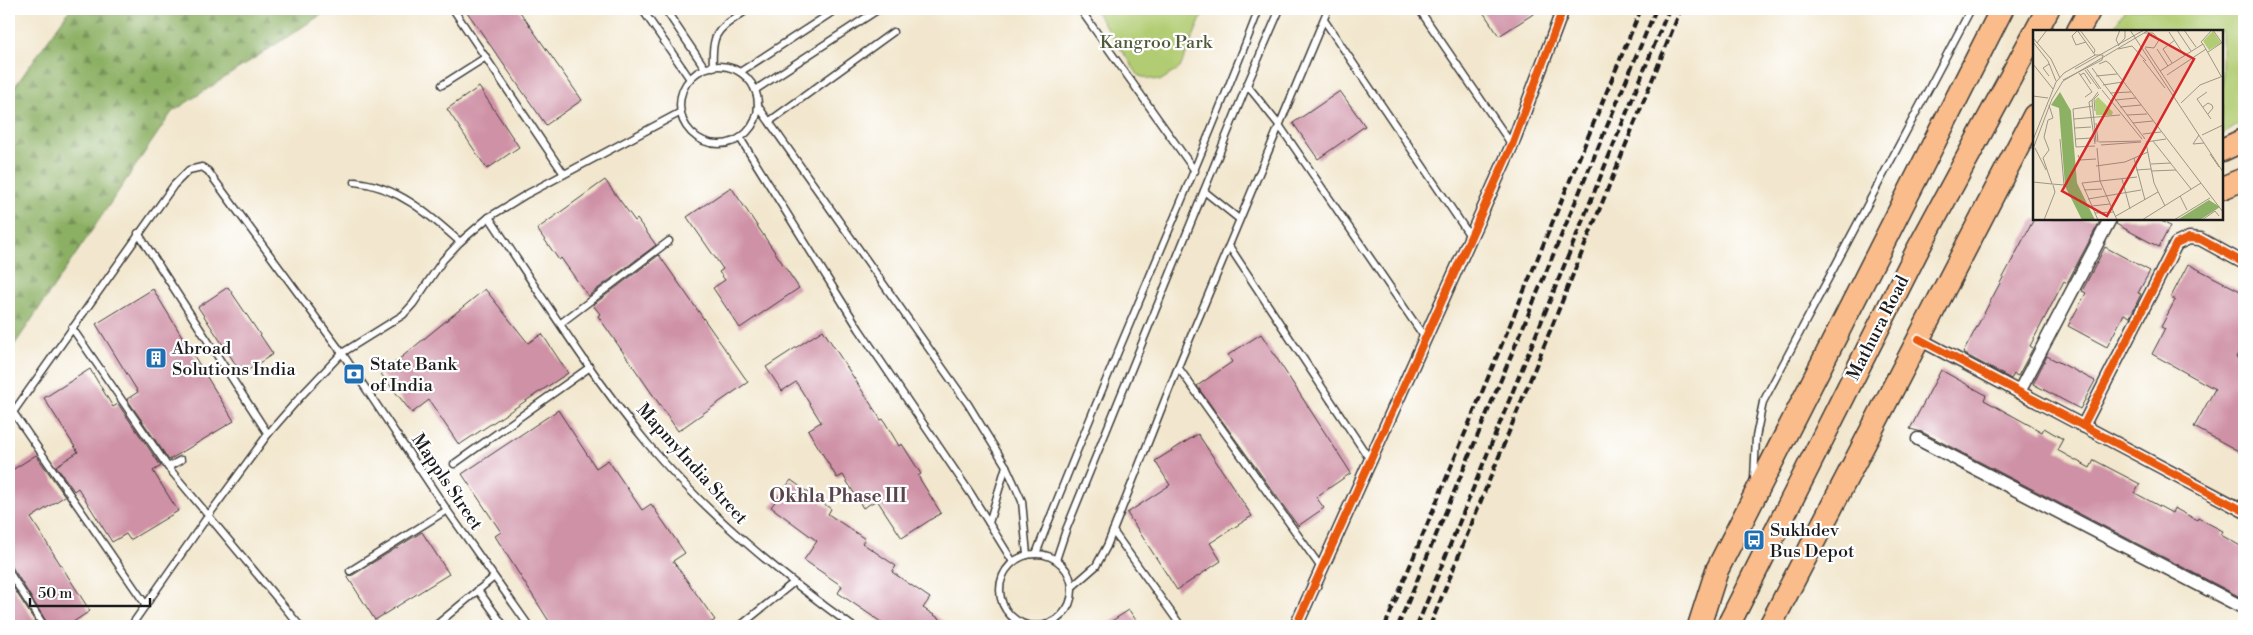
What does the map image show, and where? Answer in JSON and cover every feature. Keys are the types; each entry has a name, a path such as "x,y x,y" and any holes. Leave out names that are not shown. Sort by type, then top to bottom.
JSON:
{"highway":[{"path":"1699,626 1716,570 2002,9"},
{"name":"Mathura Road","path":"2037,30 2048,9"},
{"path":"2079,30 2091,9"},
{"path":"2091,9 2091,30"},
{"name":"Mathura Road","path":"1728,626 1917,251 2033,37"},
{"path":"1770,626 2033,118"},
{"path":"2223,150 2244,140"},
{"path":"2009,165 2033,144"},
{"path":"2223,188 2244,179"}],"street":[{"path":"1296,626 1512,145 1563,9"},
{"path":"2019,392 2109,220"},
{"path":"2084,426 2176,244 2189,238 2200,240 2244,263"},
{"path":"1919,339 2084,426 2242,505"},
{"path":"1918,439 2244,608"}],"lane":[{"path":"454,9 564,174"},
{"path":"642,9 690,79"},
{"path":"665,9 709,68"},
{"path":"709,68 715,36 748,9"},
{"path":"740,72 836,9"},
{"path":"755,90 879,9"},
{"path":"1080,9 1195,171"},
{"path":"1036,554 1064,478 1195,171 1259,9"},
{"path":"1056,560 1066,530 1246,85 1280,9"},
{"path":"1072,587 1102,557 1178,367 1328,9"},
{"path":"1419,9 1512,145"},
{"path":"1753,498 1756,437 1763,402 1971,9"},
{"path":"1324,20 1470,236"},
{"path":"770,122 892,32"},
{"path":"442,86 486,57"},
{"path":"729,67 740,72 749,80 755,90 758,106 753,125 740,138 729,143 717,144 706,142 695,136 687,127 681,112 682,94 690,79 709,68 729,67"},
{"path":"1246,85 1279,125 1425,338"},
{"path":"758,106 968,404 1006,466 1022,501 1027,555"},
{"path":"131,626 268,434 342,353 402,315 413,304 443,260 460,242 489,217 564,174 681,112"},
{"path":"740,138 859,329 1013,562"},
{"name":"Mappls Street","path":"138,233 174,185 189,170 202,167 208,171 342,353 493,578 529,626"},
{"path":"355,182 374,184 390,190 422,210 460,242"},
{"path":"1204,191 1240,219"},
{"name":"MapmyIndia Street","path":"489,217 590,367 647,442 704,505 735,534 793,584 852,626"},
{"path":"9,418 138,233 268,434"},
{"path":"561,323 668,241"},
{"path":"1228,246 1370,460"},
{"path":"72,328 168,466 300,626"},
{"path":"454,464 590,367"},
{"path":"1178,367 1322,569"},
{"path":"13,412 146,605"},
{"path":"168,466 181,460"},
{"path":"989,523 1006,466"},
{"path":"350,571 447,510"},
{"path":"1113,531 1181,626"},
{"path":"1036,554 1043,554 1056,560 1067,571 1072,587 1071,599 1067,608 1055,624 1034,626 1016,620 1003,605 1000,585 1003,576 1013,562 1027,555 1036,554"},
{"path":"9,572 44,626"},
{"path":"435,626 493,578"},
{"path":"740,626 793,584"},
{"path":"478,590 504,626"}],"green space":[{"path":"70,9 330,9 172,112 9,353 9,95"},
{"name":"Kangroo Park","path":"1094,9 1205,9 1180,68 1160,81 1139,76"},
{"path":"2125,9 2244,9 2244,121 2223,134 2223,30 2113,30"}],"building":[{"path":"465,9 518,9 582,100 546,125"},
{"path":"1481,9 1541,9 1499,36"},
{"path":"479,87 519,147 487,169 447,109"},
{"path":"1340,91 1365,126 1318,159 1293,123"},
{"path":"605,180 635,221 637,219 656,245 588,296 561,258 559,260 537,229"},
{"path":"731,187 799,288 740,328 713,288 725,280 719,272 723,269 687,217"},
{"path":"2033,220 2100,220 2067,283 2064,281 2030,346 2033,348 2018,376 2014,374 2011,379 1963,353"},
{"path":"2118,220 2160,220 2170,226 2159,247 2116,224"},
{"path":"2105,247 2150,271 2138,293 2141,294 2130,317 2124,314 2107,347 2068,326 2086,293 2082,291"},
{"path":"659,255 748,382 678,431 598,316 600,314 593,305"},
{"path":"2188,264 2244,293 2244,341 2236,357 2244,361 2244,454 2194,427 2215,389 2152,354 2165,329 2161,327 2175,300 2171,297"},
{"path":"228,287 273,354 242,374 198,307"},
{"name":"Abroad Solutions India","path":"153,289 234,421 169,460 127,399 138,392 96,324"},
{"path":"485,289 528,343 542,334 568,373 459,445 429,400 412,413 381,374"},
{"path":"823,330 899,446 902,444 921,474 918,476 941,513 902,538 877,500 863,508 843,475 837,478 808,430 821,422 796,382 782,391 766,367"},
{"path":"1261,334 1351,473 1316,497 1324,508 1298,526 1197,386 1232,362 1228,355"},
{"path":"2047,356 2095,381 2080,409 2033,384"},
{"path":"90,369 113,407 118,404 161,466 153,471 178,511 130,540 126,534 112,542 78,488 74,491 56,466 78,452 44,398"},
{"path":"1941,370 1986,395 1984,400 2042,432 2044,428 2063,439 2057,450 2090,468 2094,460 2140,484 2135,493 2172,513 2174,508 2223,531 2221,535 2244,548 2244,599 1922,432 1910,429"},
{"path":"558,410 596,468 608,460 642,510 651,504 685,553 673,561 715,620 706,626 552,626 495,536 501,532 462,474"},
{"path":"1198,434 1252,516 1210,543 1221,561 1177,590 1127,513 1170,485 1155,461"},
{"path":"36,455 65,496 31,518 90,611 67,626 49,626 9,562 9,472"},
{"path":"791,480 831,509 828,514 865,539 862,543 896,566 892,572 930,598 923,608 951,626 887,626 838,593 842,586 804,560 817,541 771,507"},
{"path":"422,532 449,574 375,620 347,576 353,575"},
{"path":"11,584 38,626 9,626 9,586"},
{"path":"1129,610 1140,626 1104,626"}],"railway":[{"path":"1385,626 1641,9"},
{"path":"1398,626 1656,9"},
{"path":"1417,626 1669,9"},
{"path":"1430,626 1681,9"}],"cycle path":[{"path":"1296,626 1512,145 1563,9"},
{"path":"2083,426 2176,244 2189,238 2200,239 2244,263"},
{"path":"1919,339 2244,511"}],"place":[{"name":"Abroad Solutions India","path":"156,358"},
{"name":"State Bank of India","path":"354,374"},
{"name":"Sukhdev Bus Depot","path":"1754,540"}],"district":[{"name":"Okhla Phase III","path":"838,496"}]}
